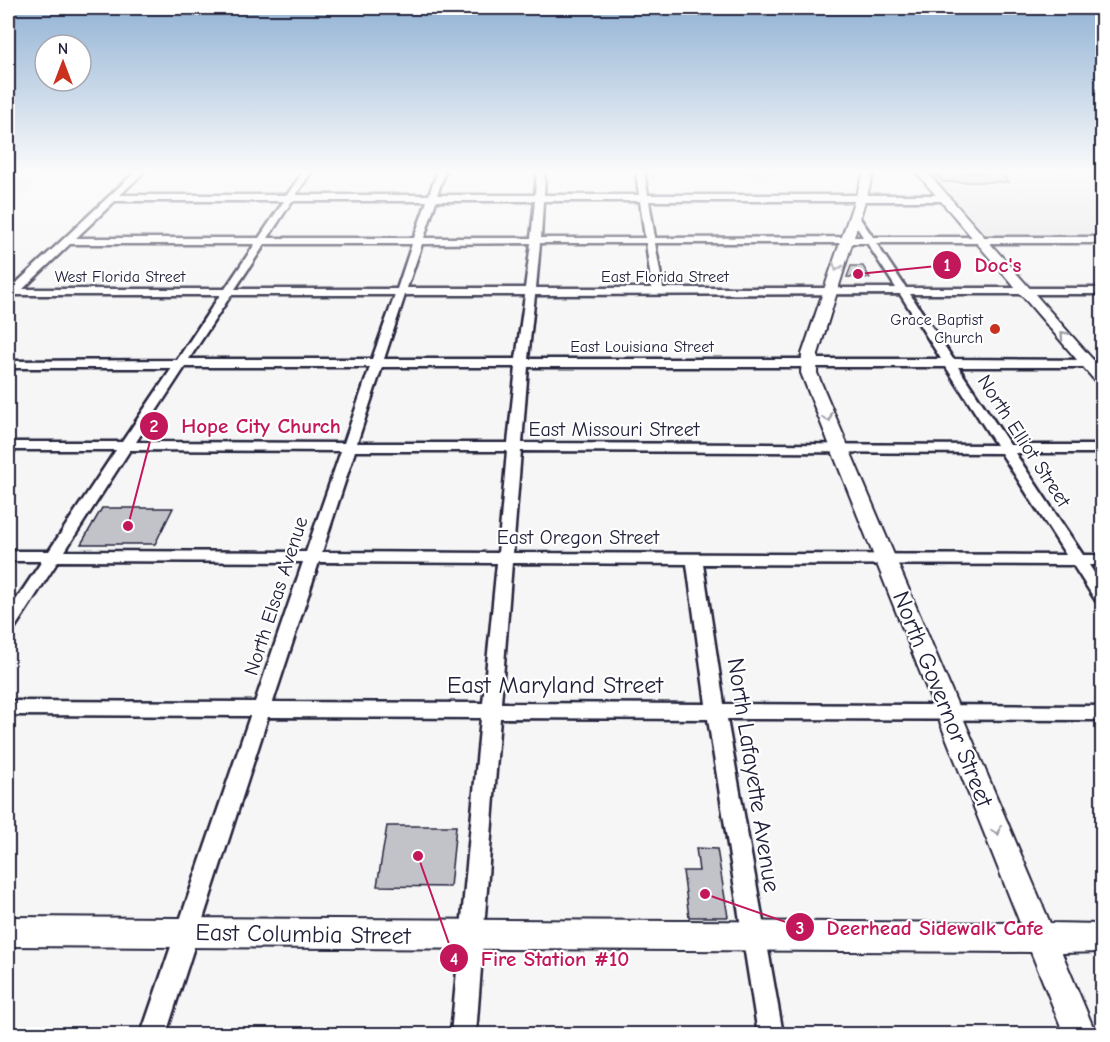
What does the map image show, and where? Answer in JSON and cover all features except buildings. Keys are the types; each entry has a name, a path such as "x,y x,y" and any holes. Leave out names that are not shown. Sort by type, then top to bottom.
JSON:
{"main road":[{"path":"809,363 829,291 852,221"},
{"path":"963,221 1026,291 1096,363 1102,379"},
{"name":"North Governor Street","path":"809,363 811,378 1080,1035"},
{"name":"East Columbia Street","path":"8,932 1102,938"}],"street":[{"path":"10,295 88,221"},
{"path":"8,625 275,221"},
{"name":"North Elsas Avenue","path":"153,1035 424,221"},
{"path":"463,1035 522,363 537,221"},
{"path":"648,221 658,292"},
{"name":"North Elliot Street","path":"857,221 1102,597"},
{"path":"67,241 1102,240"},
{"name":"East Florida Street","path":"228,292 1102,291"},
{"name":"West Florida Street","path":"10,295 228,292"},
{"name":"East Louisiana Street","path":"8,364 1096,363"},
{"name":"East Missouri Street","path":"8,446 1102,449"},
{"name":"East Oregon Street","path":"8,556 1102,560"},
{"name":"North Lafayette Avenue","path":"694,558 716,711 770,1035"},
{"name":"East Maryland Street","path":"8,708 1102,713"}],"shaded area":[{"path":"961,221 1102,221 1102,240 980,240"}],"place":[{"name":"Doc's","path":"858,274"},
{"name":"Grace Baptist Church","path":"995,329"},
{"name":"Hope City Church","path":"128,526"},
{"name":"Fire Station #10","path":"418,856"},
{"name":"Deerhead Sidewalk Cafe","path":"705,894"}]}
